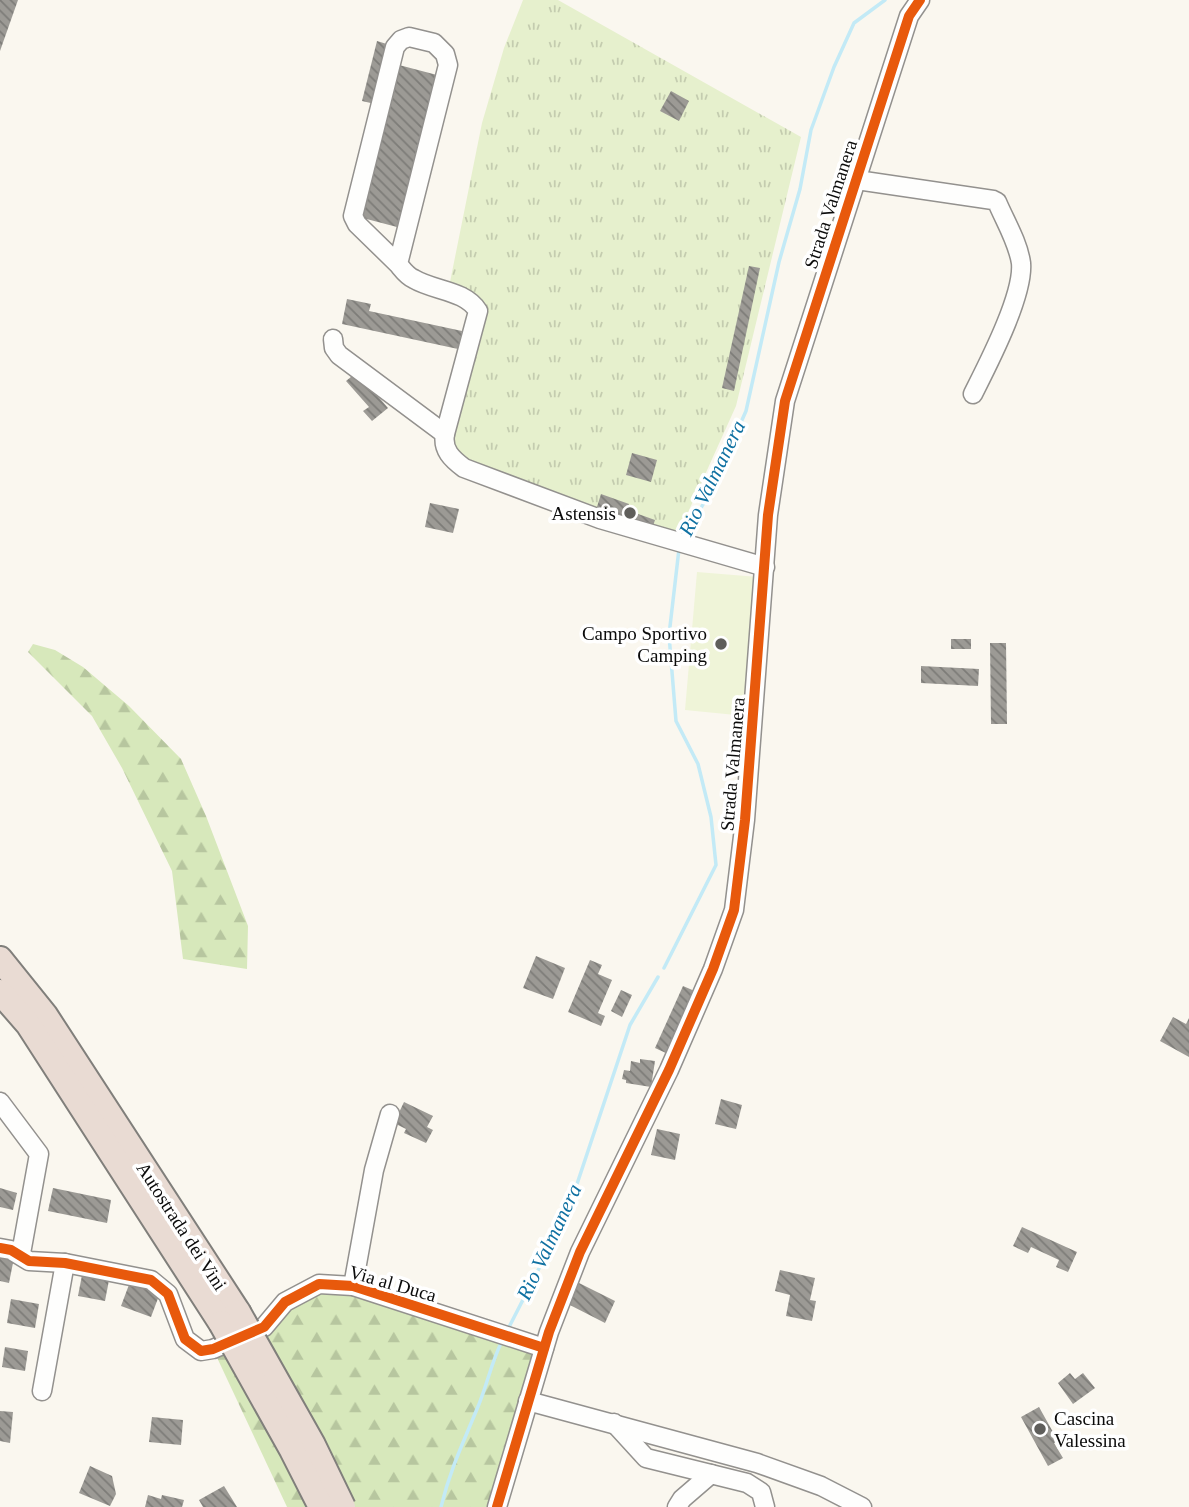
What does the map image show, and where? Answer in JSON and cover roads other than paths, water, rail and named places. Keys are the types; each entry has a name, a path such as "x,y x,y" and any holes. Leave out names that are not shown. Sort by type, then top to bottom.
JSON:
{"highway":[{"name":"Autostrada dei Vini","path":"0,959 45,1015 229,1318 321,1507"},
{"name":"Autostrada dei Vini","path":"0,992 27,1024 229,1318 313,1445 343,1507"}],"street":[{"name":"Strada Valmanera","path":"496,1507 544,1348 580,1252 669,1070 713,968 734,910 745,820 768,515 785,401 909,16 920,0"},
{"path":"398,264 448,65 446,54 434,43 409,37 401,40 395,47 352,216 398,264 415,280 461,296 475,306 478,312 445,434 444,446 449,455 464,468 600,519 765,567"},
{"path":"857,180 997,202 1014,241 1021,263 1020,272 1008,320 973,394"},
{"path":"333,339 334,348 339,355 445,434"},
{"path":"0,1102 39,1154 19,1254"},
{"path":"353,1286 374,1170 390,1114"},
{"name":"Via al Duca","path":"0,1248 19,1254 29,1261 65,1263 151,1280 168,1294 185,1339 201,1351 213,1349 264,1327 285,1302 319,1283 353,1286 544,1348"},
{"path":"42,1391 65,1263"},
{"path":"528,1401 757,1463 821,1486 862,1507"},
{"path":"614,1423 646,1458 756,1487 761,1492 765,1507"},
{"path":"677,1507 682,1499 711,1474"}],"waterway":[{"name":"Rio Valmanera","path":"685,536 710,492 746,411 779,262 800,189 811,130 834,67 854,23 885,0"},
{"name":"Rio Valmanera","path":"664,968 716,865 711,817 698,764 676,721 669,635 679,549"},
{"name":"Rio Valmanera","path":"507,1331 551,1245 577,1184 630,1025 658,977"},
{"name":"Rio Valmanera","path":"441,1507 502,1341"}],"place":[{"name":"Astensis","path":"630,513"},
{"name":"Campo Sportivo Camping","path":"721,644"},
{"name":"Cascina Valessina","path":"1040,1429"}]}
